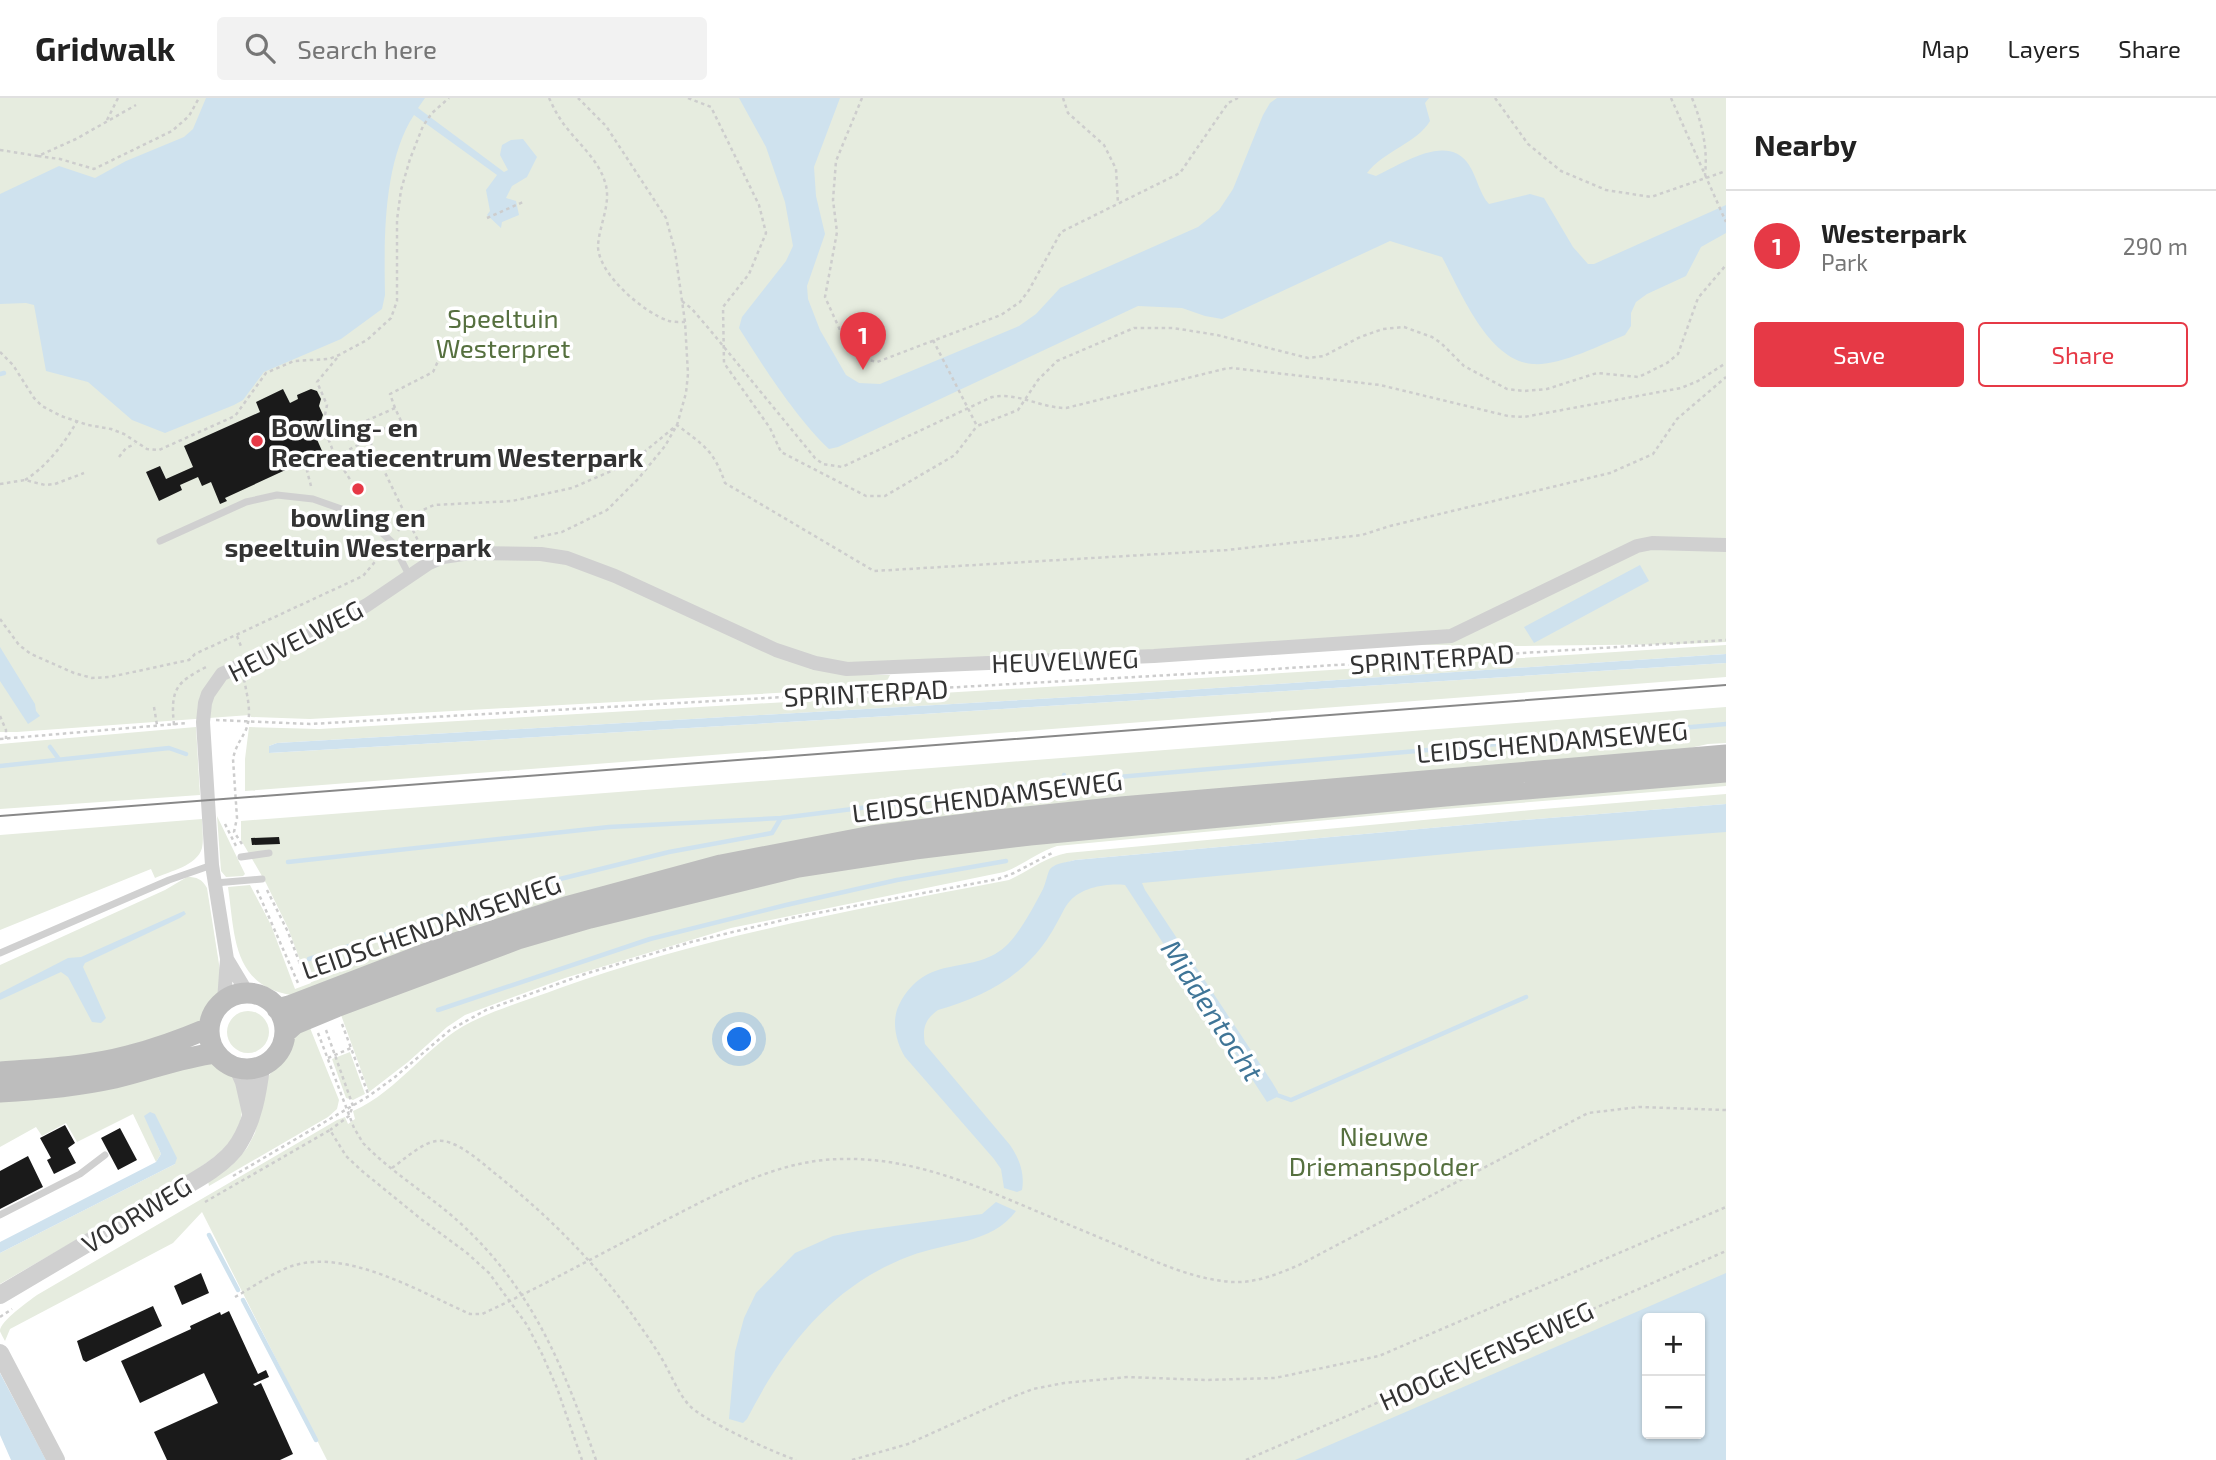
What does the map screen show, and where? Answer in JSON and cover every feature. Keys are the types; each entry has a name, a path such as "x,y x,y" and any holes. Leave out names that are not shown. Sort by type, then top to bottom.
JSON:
{"main road":[{"name":"LEIDSCHENDAMSEWEG","path":"277,1009 440,948 566,907 721,865 872,836 1093,810 1726,755"},
{"name":"LEIDSCHENDAMSEWEG","path":"285,1034 295,1024 336,1007 518,939 590,918 798,867 1030,835 1726,772"},
{"path":"240,994 248,994 264,998 277,1009 282,1016 285,1034 276,1056 261,1066 250,1069 226,1063 216,1053 209,1028 214,1013 224,1001 240,994"},
{"path":"0,1072 62,1067 126,1057 209,1028"},
{"path":"0,1091 113,1078 216,1053"}],"street":[{"name":"HEUVELWEG","path":"210,721 205,703 214,683 222,674 315,633 357,611 407,569 443,557 470,553 541,554 567,558 615,576 776,650 815,663 847,669 1154,656 1451,636 1637,546 1652,543 1726,545"},
{"path":"210,721 212,865 227,959 224,1001"},
{"path":"227,959 248,994"},
{"name":"VOORWEG","path":"0,1295 228,1157 246,1129 257,1094 261,1066"},
{"path":"239,1068 251,1112"},
{"path":"0,1353 56,1460"}],"lane":[{"path":"160,541 246,502 277,495 313,499 373,524 392,542 407,569"},
{"path":"241,857 269,853"},
{"path":"0,953 169,880 212,865"},
{"path":"215,883 262,879"},
{"path":"0,1215 80,1174 105,1154"}],"path":[{"path":"106,121 118,98"},
{"path":"0,150 60,159 94,169 172,131 189,116 198,98"},
{"path":"0,352 13,365 42,406 61,416 124,434 147,449 159,450 170,446 235,416 266,373 294,361 329,359 339,355 367,340 391,318 397,301 397,220 401,190 423,126 432,113 449,98"},
{"path":"549,98 559,117 598,165 606,186 605,218 598,247 603,264 619,287 655,314 671,321 685,322"},
{"path":"527,538 562,532 607,510 638,479 659,455 677,425 688,374 685,322 675,251 666,218 606,126 578,98"},
{"path":"688,98 711,107 759,205 766,233 749,274 723,307 724,363 770,428 781,452 866,496 886,496 955,455 977,426 1018,410 1038,380 1057,361 1133,328 1172,328 1217,335 1308,358 1324,356 1360,337 1384,329 1404,327 1432,337 1464,366 1507,389 1546,389 1597,373 1639,377 1667,363 1678,354 1698,298 1726,265"},
{"path":"862,98 836,161 833,200 837,232 825,297 845,341 864,359 877,362 1001,315 1020,302 1061,232 1180,173 1228,103 1238,98"},
{"path":"1063,98 1068,113 1104,145 1116,169 1118,206"},
{"path":"1494,98 1528,144 1539,154 1561,171 1606,190 1651,197 1726,171"},
{"path":"1671,98 1726,222"},
{"path":"1692,98 1707,155 1705,178"},
{"path":"38,156 136,105"},
{"path":"486,218 523,202"},
{"path":"682,301 692,309 815,458 823,464 842,467 966,408 1002,395 1045,407 1066,408 1232,368 1380,385 1501,415 1524,417 1681,388 1698,381 1726,363"},
{"path":"933,341 977,426"},
{"path":"313,499 307,471 358,445 367,435 401,421 390,394 433,372 444,348"},
{"path":"339,355 317,382 327,405 325,415 328,438 335,456 351,481"},
{"path":"677,425 703,443 718,462 725,483 874,571 1213,551 1362,535 1610,473 1653,454 1677,419 1726,377"},
{"path":"328,438 395,408"},
{"path":"25,480 36,473 78,421"},
{"path":"361,423 423,552 407,569"},
{"path":"0,619 19,645 31,653 74,674 92,678 110,677 189,660 195,654 363,576 392,542 407,517 434,505 512,501 572,488 632,462 677,425"},
{"path":"119,457 126,448 137,444"},
{"path":"0,484 25,480 45,485 55,484 84,473"},
{"path":"236,789 234,751 246,731 248,701 244,679 251,672 237,636"},
{"name":"SPRINTERPAD","path":"210,721 310,724 1258,670 1726,639"},
{"name":"HEUVELWEG","path":"157,726 174,724 172,703 176,688 190,675 213,663"},
{"path":"0,739 157,726 154,707"},
{"path":"0,716 6,730 6,739"},
{"path":"346,1109 369,1096 463,1022 486,1010 586,974 691,942 796,917 998,879 1056,851"},
{"path":"289,961 298,958 307,983"},
{"path":"342,1024 369,1096"},
{"path":"205,1202 330,1130 349,1116 353,1106 325,1027"},
{"path":"317,1030 346,1109 363,1143 461,1223 521,1294 544,1330 561,1364 596,1460"},
{"path":"328,1058 351,1048"},
{"path":"235,1297 289,1267 310,1262 331,1262 384,1276 470,1314 482,1314 748,1179 824,1160 911,1165 942,1173 1188,1273 1233,1282 1255,1280 1299,1265 1588,1113 1640,1107 1726,1110"},
{"path":"330,1130 346,1156 489,1273 510,1301 542,1354 582,1460"},
{"path":"392,1168 428,1144 439,1141 456,1145 482,1163 550,1219 589,1260 629,1310 661,1357 689,1406 755,1442 796,1460"},
{"path":"852,1460 908,1444 1033,1389 1128,1377 1255,1380 1299,1374 1380,1356 1726,1207"},
{"name":"HOOGEVEENSEWEG","path":"1246,1460 1726,1251"}],"green space":[{"name":"Speeltuin Westerpret","path":"0,98 1726,98 1726,642 1446,649 1452,645 1288,644 848,675 890,675 884,687 310,719 250,715 0,732"},
{"path":"1726,645 1726,654 1142,693 277,743 269,746 269,753 1726,663 1726,677 245,791 249,727 319,729"},
{"path":"1726,707 1726,743 1708,744 1663,754 982,817 291,995 257,981 247,969 235,940 232,923 228,887 250,885 271,925 295,989 311,983 304,962 301,963 288,928 266,883 241,840 241,821"},
{"path":"196,727 200,795 0,809 0,744"},
{"path":"1726,776 1726,786 1433,810 1057,846 1004,872 731,928 565,978 465,1015 369,1092 341,1015 498,952 662,903 900,856"},
{"name":"Nieuwe Driemanspolder","path":"1726,794 1726,804 1075,860 1054,866 1050,870 1726,811 1726,1460 327,1460 202,1212 173,1243 10,1329 5,1341 0,1332 10,1317 37,1295 337,1120 345,1117 348,1124 355,1119 353,1111 385,1092 455,1031 493,1012 670,953 782,925 1009,880 1044,861 1067,853"},
{"path":"217,816 245,874 243,876 226,877 221,871"},
{"path":"202,819 202,848 189,864 155,878 151,869 0,930 0,835"},
{"path":"187,877 199,879 207,888 222,983 212,1006 197,1026 82,1059 0,1067 0,965 165,890"},
{"path":"248,1011 263,1017 269,1032 263,1047 248,1053 233,1047 227,1032 233,1017"},
{"path":"308,1023 339,1100 337,1109 328,1117 209,1186 208,1181 232,1165 247,1148 255,1133 267,1078"},
{"path":"350,1052 365,1094 353,1100 346,1098 332,1059"},
{"path":"214,1063 232,1074 242,1094 241,1120 226,1147 191,1174 0,1284 0,1253 175,1164 145,1116 161,1154 156,1162 133,1114 77,1142 66,1123 42,1136 36,1127 0,1147 0,1096"}],"water":[{"path":"206,98 425,98 418,108 504,172 508,170 500,155 502,145 511,140 523,139 537,157 527,177 512,186 506,198 516,201 519,215 502,222 501,228 487,215 490,211 486,190 497,175 414,115 396,155 391,178 382,309 341,339 264,372 243,400 165,433 132,420 88,382 46,371 34,305 0,304 0,194 59,166 95,178 126,161 184,137 193,129"},
{"path":"739,98 840,98 814,167 816,196 825,234 807,286 808,299 820,330 846,375 859,383 880,384 1019,326 1036,314 1060,288 1198,227 1219,210 1233,189 1263,115 1270,103 1277,98 1429,98 1425,103 1430,121 1425,128 1367,173 1376,176 1424,154 1449,151 1460,156 1469,165 1489,204 1530,194 1544,198 1573,247 1588,264 1594,264 1726,205 1726,233 1701,247 1686,276 1636,302 1631,313 1631,326 1625,335 1555,362 1533,364 1517,360 1502,351 1489,338 1467,305 1442,257 1390,241 1222,319 1182,308 1138,306 829,449 793,408 739,328 742,317 786,261 793,246 785,202 766,147"},
{"path":"1640,565 1649,581 1534,643 1524,627"},
{"path":"0,647 40,716 28,724 0,681"},
{"path":"1726,654 1726,663 269,753 269,746 277,743 1142,693"},
{"path":"1726,804 1726,832 1489,850 1142,883 1278,1092 1277,1097 1267,1102 1125,885 1103,885 1081,892 1068,903 1043,945 1021,969 988,991 938,1010 927,1021 924,1029 925,1044 1013,1150 1023,1178 1022,1190 1017,1192 1004,1188 1001,1169 994,1159 905,1057 899,1045 895,1025 897,1011 910,988 937,970 981,960 1008,944 1031,911 1050,869 1055,865 1075,860"},
{"path":"184,911 186,914 180,918 85,963 83,967 106,1018 101,1023 92,1022 68,977 61,972 0,1000 0,993 68,958 81,957"},
{"path":"150,1112 155,1114 177,1158 175,1164 0,1253 0,1242 156,1162 161,1154 144,1116"},
{"path":"996,1202 1016,1211 994,1230 968,1241 924,1251 882,1268 834,1302 794,1344 747,1419 743,1423 729,1419 735,1352 744,1318 756,1293 795,1253 833,1236 982,1214"},
{"path":"1726,1273 1726,1460 1295,1460"},
{"path":"0,1373 46,1460 11,1460 0,1435"}],"building":[{"name":"Bowling- en Recreatiecentrum Westerpark","path":"283,389 290,403 298,399 297,395 311,389 317,391 321,399 319,406 323,415 321,421 316,424 320,433 315,435 323,453 315,457 317,461 307,466 305,461 225,498 227,501 220,504 211,482 202,486 198,477 180,485 182,490 159,501 146,472 160,466 166,479 193,467 184,446 260,412 256,402"},
{"path":"279,837 280,844 252,845 251,838"},
{"path":"65,1125 75,1143 68,1148 76,1163 54,1174 47,1160 51,1158 40,1138"},
{"path":"120,1128 137,1160 118,1170 101,1138"},
{"path":"28,1156 43,1187 0,1209 0,1171"},
{"path":"201,1273 209,1293 182,1305 174,1286"},
{"path":"153,1306 162,1326 86,1362 83,1360 77,1341"},
{"path":"229,1311 258,1374 266,1370 269,1377 253,1384 255,1386 261,1383 293,1454 280,1460 167,1460 154,1432 218,1403 204,1373 140,1403 121,1361 191,1329 190,1326 220,1312 221,1315"}],"waterway":[{"path":"0,374 4,373"},
{"path":"288,862 609,827 781,818 1084,780 1726,724"},
{"path":"50,747 58,758"},
{"path":"0,766 169,748 186,754"},
{"path":"1064,775 1067,790"},
{"path":"309,959 556,880 669,852 772,833 781,818"},
{"path":"438,1010 650,939 897,880 1006,861"},
{"name":"Middentocht","path":"1274,1094 1291,1100 1526,997"},
{"path":"209,1235 238,1290"},
{"path":"243,1300 316,1440"}],"tram line":[{"path":"0,816 1726,685"}],"place":[{"name":"Westerpark","path":"863,370"},
{"name":"Bowling- en Recreatiecentrum Westerpark","path":"257,441"},
{"name":"bowling en speeltuin Westerpark","path":"358,489"}]}
